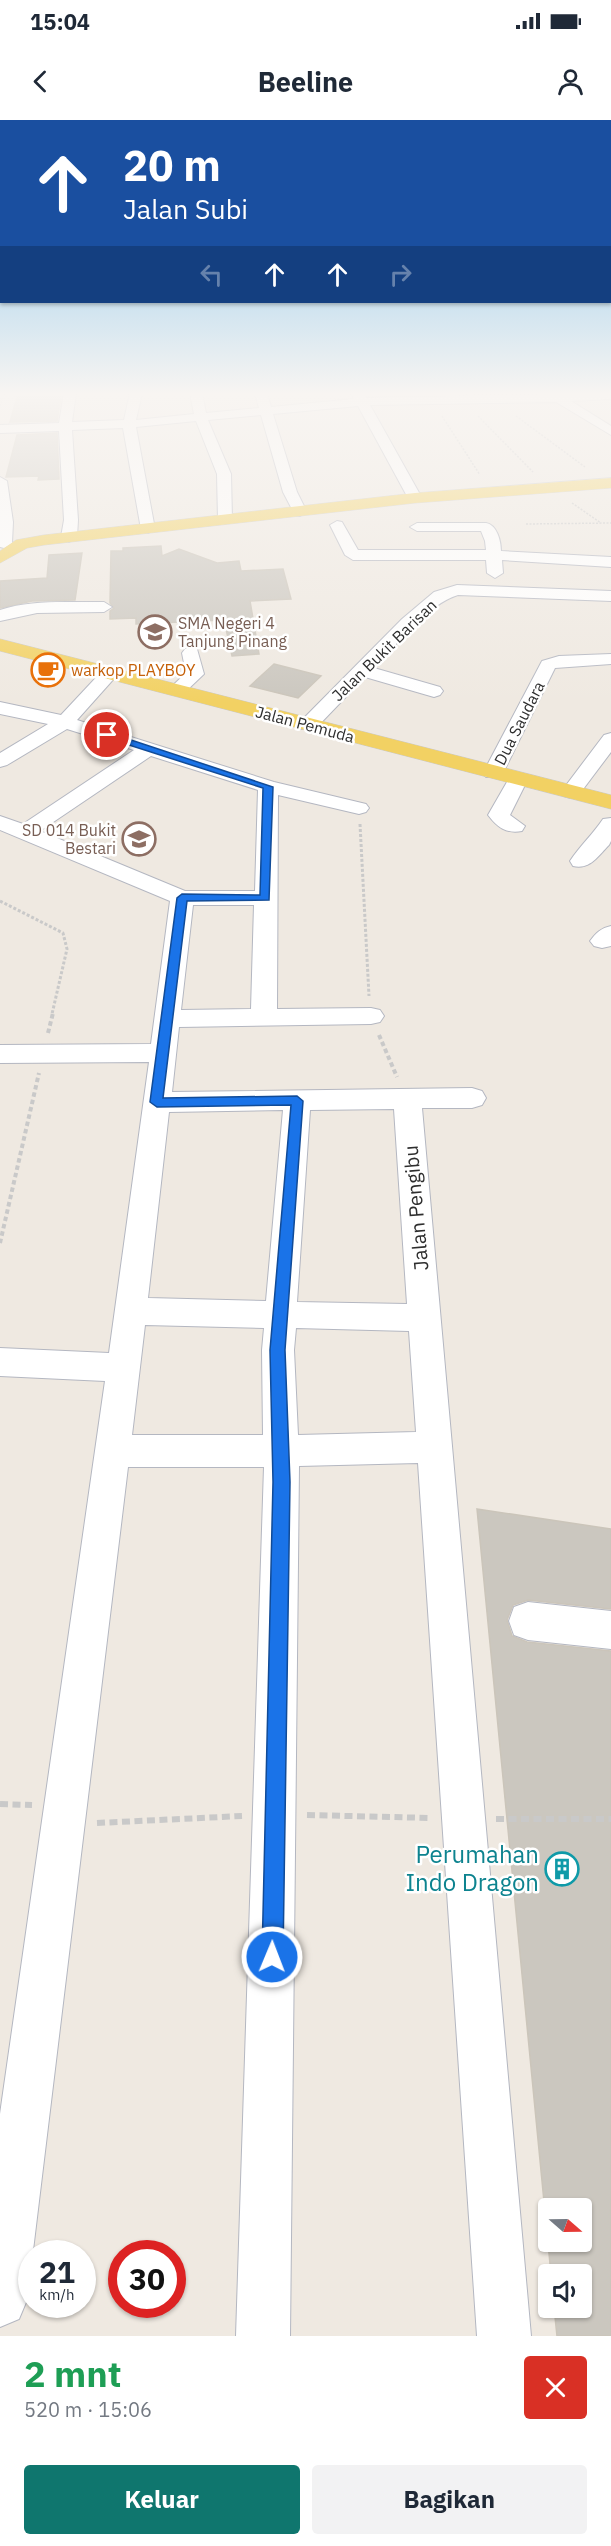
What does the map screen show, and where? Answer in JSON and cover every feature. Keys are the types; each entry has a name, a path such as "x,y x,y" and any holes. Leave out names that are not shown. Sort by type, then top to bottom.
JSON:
{"main road":[{"path":"1,548 69,537 415,498 462,510 516,496"},
{"name":"Jalan Pemuda","path":"0,645 611,802"}],"street":[{"path":"1,548 6,522 2,496"},
{"path":"69,496 71,520 69,537"},
{"path":"141,496 148,529"},
{"path":"224,496 225,520"},
{"path":"292,496 300,512"},
{"path":"417,527 462,510 486,527 493,541 496,591"},
{"path":"338,525 353,555 494,555 611,562"},
{"name":"Jalan Bukit Barisan","path":"308,724 408,623 440,595 457,590 611,596"},
{"path":"0,616 12,610 104,607"},
{"path":"178,689 195,674 191,653"},
{"name":"Dua Saudara","path":"493,773 548,665 559,662 611,659"},
{"path":"361,670 434,691"},
{"path":"0,761 65,722 110,673"},
{"path":"0,708 65,722 268,787 359,808"},
{"path":"571,792 611,739"},
{"path":"23,833 148,749"},
{"path":"514,826 504,822 499,815 518,779"},
{"path":"264,1016 268,787"},
{"path":"0,822 182,898 265,898"},
{"path":"581,861 601,840 611,824"},
{"path":"0,2300 131,1311 182,898"},
{"path":"0,1054 166,1036 264,1016 371,1016"},
{"name":"Jalan Pengibu","path":"407,1098 504,2336"},
{"path":"157,1102 472,1098"},
{"path":"263,2336 282,1482 278,1350 297,1101"},
{"path":"131,1311 424,1318"},
{"path":"0,1362 122,1368"},
{"path":"112,1450 280,1451 435,1447"},
{"path":"528,1621 611,1630"}],"path":[{"path":"526,524 611,523"},
{"path":"359,808 371,1016 407,1098"},
{"path":"465,1818 611,1819"}],"building":[{"path":"161,546 162,556 179,549 217,563 239,561 241,571 283,569 291,599 250,601 259,654 232,656 224,620 136,624 136,618 110,619 110,611 114,608 110,603 111,551"},
{"path":"82,553 75,600 32,601 0,608 0,581 47,578 49,555"},
{"path":"274,664 321,676 298,698 250,686"},
{"name":"Perumahan Indo Dragon","path":"477,1509 611,1529 611,1609 528,1600 513,1605 507,1620 512,1636 527,1642 611,1651 611,2336 557,2336 555,2318 592,2318 592,2264 550,2264 549,2252 592,2252 592,2198 544,2198"}],"place":[{"name":"SMA Negeri 4 Tanjung Pinang","path":"155,632"},
{"name":"warkop PLAYBOY","path":"48,670"},
{"name":"SD 014 Bukit Bestari","path":"139,839"},
{"name":"Perumahan Indo Dragon","path":"562,1869"}],"route":[{"path":"107,735 268,787 265,898 182,898 169,1019 157,1102 297,1101 278,1350 282,1482 272,1957"}]}
